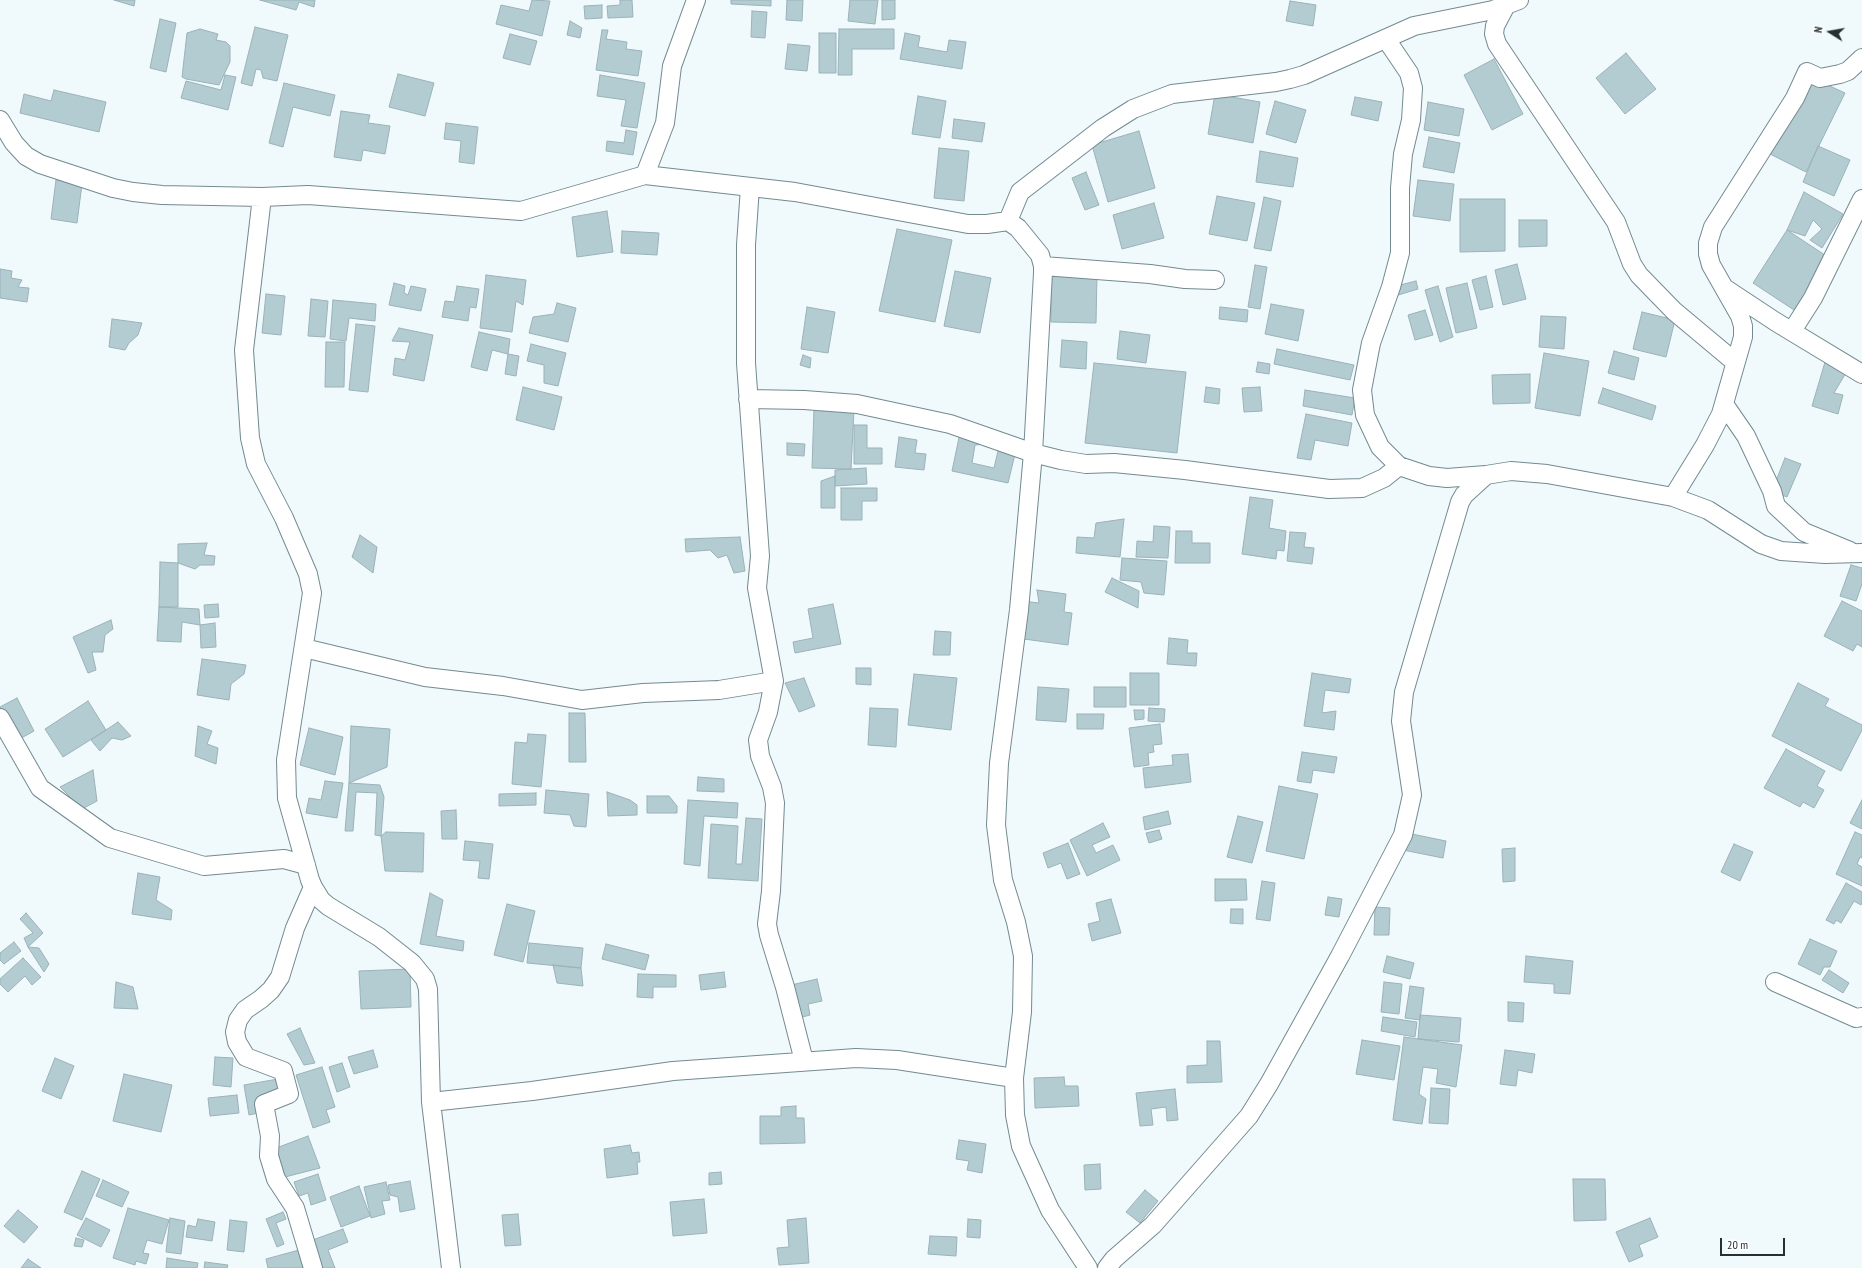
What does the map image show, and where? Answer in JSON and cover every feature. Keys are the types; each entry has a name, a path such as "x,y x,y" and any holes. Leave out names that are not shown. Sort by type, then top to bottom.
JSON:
{"street":[{"path":"645,175 665,123 672,66 696,0"},
{"path":"1008,221 1020,192 1103,128 1133,109 1172,94 1276,82 1290,79 1304,75 1423,23 1472,7 1493,10 1513,3"},
{"path":"1513,3 1495,26 1494,34 1497,44 1616,222 1632,264 1639,276 1674,311 1735,362"},
{"path":"1386,39 1409,73 1413,88 1411,120 1403,154 1400,188 1400,253 1391,287 1370,343 1362,390 1368,425 1380,447 1399,466 1429,476 1486,475 1511,471 1547,474 1673,497 1708,510 1742,533 1768,546 1801,553 1858,553"},
{"path":"1673,497 1705,445 1724,404 1743,337 1743,326 1740,316 1711,265 1708,254 1708,243 1713,227 1795,98 1807,72 1820,78 1840,74 1856,65 1862,58"},
{"path":"0,120 14,143 26,156 40,164 113,188 162,195 262,197 308,195 521,211 645,175 795,192 968,224 987,224 1008,221 1015,225 1040,255 1043,266 1033,453 1019,610 999,763 996,824 1003,880 1016,922 1023,956 1022,1012 1014,1078 1015,1116 1021,1146 1050,1210 1088,1268"},
{"path":"750,187 746,245 746,364 760,556 757,588 774,681 768,712 758,740 760,756 772,787 775,804 771,891 767,924 804,1061"},
{"path":"262,197 244,350 250,438 256,464 284,518 308,574 312,593 312,602 286,760 287,798 313,887 328,906 379,937 412,962 425,979 428,989 431,1102 451,1268"},
{"path":"1792,331 1812,298 1862,199"},
{"path":"1043,266 1150,274 1185,279 1215,280"},
{"path":"1724,287 1862,374"},
{"path":"748,399 804,400 857,404 950,424 1033,453 1086,464 1114,463 1185,470 1329,489 1362,488 1384,478 1399,466"},
{"path":"1724,404 1746,436 1772,491 1776,506 1804,532 1858,553"},
{"path":"1107,1268 1114,1259 1153,1225 1249,1116 1269,1084 1340,956 1402,835 1412,795 1401,721 1404,692 1460,502 1464,496 1486,475"},
{"path":"304,648 425,677 503,686 582,700 643,693 719,690 774,681"},
{"path":"0,718 40,788 110,838 204,866 284,859 306,864"},
{"path":"313,887 295,928 280,976 271,990 245,1010 238,1020 235,1032 237,1042 246,1056 283,1071 289,1094 264,1104 270,1136 268,1156 276,1179 295,1208 313,1268"},
{"path":"1775,982 1856,1018 1862,1017"},
{"path":"431,1102 532,1091 673,1071 856,1058 897,1060 1014,1078"}],"building":[{"path":"114,0 135,0 134,6"},
{"path":"260,0 315,0 314,7 299,2 296,10"},
{"path":"532,0 550,1 542,36 496,24 501,5 529,11"},
{"path":"620,0 632,0 633,17 608,18 607,6 620,5"},
{"path":"731,0 771,0 771,6 731,4"},
{"path":"787,0 803,0 802,21 786,20"},
{"path":"850,0 878,0 875,24 848,21"},
{"path":"882,0 895,0 895,19 882,20"},
{"path":"1290,1 1316,5 1313,26 1286,21"},
{"path":"602,5 602,18 585,19 584,6"},
{"path":"752,11 767,12 765,38 751,37"},
{"path":"160,19 176,23 166,72 150,68"},
{"path":"570,21 582,28 580,38 567,35"},
{"path":"255,27 288,35 277,81 263,78 261,70 256,69 252,86 241,83"},
{"path":"200,29 218,34 216,40 226,42 230,46 230,62 219,85 182,77 187,33"},
{"path":"839,29 894,29 894,49 852,49 852,75 838,75"},
{"path":"602,30 608,30 606,39 627,42 626,49 642,51 638,76 596,70"},
{"path":"819,33 836,33 836,73 819,73"},
{"path":"905,33 920,36 918,47 947,52 949,40 966,42 962,69 900,59"},
{"path":"510,34 537,41 530,65 503,58"},
{"path":"788,44 810,46 807,71 785,69"},
{"path":"1626,53 1656,89 1625,114 1596,78"},
{"path":"1494,59 1523,114 1492,130 1464,75"},
{"path":"398,74 434,83 425,116 389,107"},
{"path":"225,75 236,77 228,110 181,98 186,81 221,90"},
{"path":"600,75 645,83 637,128 621,126 626,100 597,96"},
{"path":"1808,76 1845,93 1806,172 1770,154"},
{"path":"284,83 335,95 330,116 293,107 283,147 269,143"},
{"path":"54,90 106,102 99,132 20,113 24,94 51,101"},
{"path":"1215,94 1260,102 1253,143 1208,134"},
{"path":"918,96 946,101 940,138 912,134"},
{"path":"1355,97 1382,102 1378,121 1351,115"},
{"path":"1275,101 1306,110 1296,143 1266,134"},
{"path":"1428,102 1464,109 1459,136 1424,130"},
{"path":"341,111 370,115 368,123 390,126 385,154 363,150 361,161 334,157"},
{"path":"954,119 985,123 982,142 952,138"},
{"path":"446,123 478,127 474,164 459,162 461,141 444,139"},
{"path":"626,130 637,132 633,155 606,151 607,141 624,143"},
{"path":"1139,131 1155,188 1108,202 1092,145"},
{"path":"1429,137 1460,143 1454,173 1423,167"},
{"path":"1818,146 1850,160 1834,196 1803,182"},
{"path":"939,148 969,151 964,201 934,198"},
{"path":"1260,151 1298,158 1293,187 1256,182"},
{"path":"1086,172 1099,205 1085,210 1072,178"},
{"path":"56,180 82,184 77,223 51,219"},
{"path":"1418,180 1454,184 1450,221 1413,216"},
{"path":"1804,192 1843,214 1822,248 1810,240 1822,229 1813,220 1805,236 1787,230"},
{"path":"1217,196 1255,203 1247,241 1209,234"},
{"path":"1264,197 1281,201 1271,251 1254,248"},
{"path":"1460,199 1505,199 1505,251 1460,252"},
{"path":"1154,203 1164,238 1122,249 1113,215"},
{"path":"607,211 613,252 577,257 572,217"},
{"path":"1519,220 1547,220 1547,246 1519,247"},
{"path":"897,229 952,240 935,322 879,311"},
{"path":"1787,230 1831,259 1797,312 1753,283"},
{"path":"622,231 659,233 657,255 621,253"},
{"path":"1517,264 1526,299 1503,305 1495,270"},
{"path":"1255,265 1267,267 1260,309 1248,307"},
{"path":"0,269 12,271 11,278 22,280 18,287 29,288 27,302 0,298"},
{"path":"955,271 991,278 980,333 944,326"},
{"path":"1051,273 1097,273 1096,323 1051,322"},
{"path":"486,275 526,280 523,305 516,301 512,332 480,328"},
{"path":"1486,276 1493,307 1480,310 1472,280"},
{"path":"1416,281 1418,289 1395,296 1392,287"},
{"path":"394,283 405,286 404,293 408,295 411,286 426,289 421,311 389,305"},
{"path":"1467,283 1477,328 1456,333 1446,288"},
{"path":"457,286 479,289 476,308 470,307 468,321 442,317 445,301 454,302"},
{"path":"1438,286 1453,337 1440,342 1425,290"},
{"path":"266,294 285,296 281,335 262,333"},
{"path":"311,299 328,301 325,337 308,336"},
{"path":"333,300 376,304 375,321 349,318 346,341 330,339"},
{"path":"557,303 576,308 568,342 529,333 533,317 554,314"},
{"path":"1271,304 1304,310 1298,341 1265,334"},
{"path":"807,307 835,312 828,353 801,349"},
{"path":"1220,307 1248,310 1247,322 1219,319"},
{"path":"1425,310 1433,335 1415,340 1408,315"},
{"path":"1642,312 1675,320 1666,357 1633,349"},
{"path":"1541,316 1566,317 1564,349 1539,347"},
{"path":"112,319 142,323 138,335 129,343 125,350 109,347"},
{"path":"356,324 375,326 368,392 349,390"},
{"path":"399,328 433,335 424,381 393,375 395,358 405,360 410,342 392,341"},
{"path":"1120,331 1150,335 1146,363 1117,359"},
{"path":"479,332 510,339 508,354 492,350 487,371 471,367"},
{"path":"1062,340 1087,342 1086,369 1060,367"},
{"path":"326,342 345,342 344,387 325,387"},
{"path":"531,344 566,353 558,386 544,383 544,365 527,361"},
{"path":"1277,349 1354,365 1350,380 1274,364"},
{"path":"1614,351 1639,358 1634,380 1608,373"},
{"path":"1828,352 1850,366 1834,393 1843,395 1838,414 1812,406"},
{"path":"1544,353 1589,361 1580,416 1535,408"},
{"path":"508,354 519,356 516,376 505,374"},
{"path":"803,355 811,358 810,368 800,365"},
{"path":"1258,362 1270,364 1269,374 1256,372"},
{"path":"1094,363 1186,372 1177,453 1085,443"},
{"path":"1530,374 1530,403 1493,404 1492,375"},
{"path":"523,387 562,397 554,430 516,420"},
{"path":"1206,387 1220,389 1219,404 1204,402"},
{"path":"1260,387 1262,411 1244,412 1242,388"},
{"path":"1603,388 1656,406 1652,420 1598,403"},
{"path":"1305,390 1355,398 1352,415 1303,406"},
{"path":"814,409 854,410 851,469 812,468"},
{"path":"1306,414 1352,423 1348,446 1315,440 1311,460 1297,458"},
{"path":"854,425 867,425 867,448 882,448 882,464 854,464"},
{"path":"961,428 985,444 975,445 972,463 994,468 1001,438 1018,442 1008,483 952,471"},
{"path":"899,437 917,440 915,453 926,454 924,470 895,467"},
{"path":"787,443 805,444 804,456 787,455"},
{"path":"1785,458 1801,464 1787,497 1772,491"},
{"path":"866,468 867,484 835,486 835,470"},
{"path":"835,476 835,508 821,508 821,481"},
{"path":"841,488 877,488 877,501 862,501 862,520 841,520"},
{"path":"1250,497 1273,500 1269,528 1286,531 1284,551 1277,550 1276,559 1242,554"},
{"path":"1124,519 1120,557 1076,553 1077,537 1094,538 1096,523"},
{"path":"1154,526 1170,527 1168,558 1136,557 1137,541 1153,542"},
{"path":"1176,531 1192,531 1192,543 1210,543 1210,563 1175,563"},
{"path":"1290,532 1306,533 1304,547 1314,548 1312,564 1287,561"},
{"path":"360,535 377,547 373,573 352,557"},
{"path":"740,537 745,571 734,573 727,555 718,558 710,550 686,552 685,539"},
{"path":"207,543 204,555 215,556 214,565 200,565 195,569 178,563 178,544"},
{"path":"1122,558 1167,561 1164,595 1144,593 1141,582 1120,580"},
{"path":"160,562 178,563 178,607 159,607"},
{"path":"1851,565 1862,568 1862,584 1856,601 1840,596"},
{"path":"1112,578 1139,591 1138,608 1105,592"},
{"path":"1037,590 1066,594 1064,612 1072,613 1068,645 1009,637 1014,600 1039,603"},
{"path":"1842,601 1862,611 1862,647 1857,644 1853,651 1824,636"},
{"path":"218,604 219,617 205,618 204,605"},
{"path":"833,604 841,644 795,653 793,642 813,638 808,609"},
{"path":"159,607 199,609 200,625 182,622 181,642 157,641"},
{"path":"111,620 113,629 105,635 103,652 92,652 96,670 88,673 73,637"},
{"path":"215,623 216,647 201,648 200,625"},
{"path":"935,631 951,632 950,655 933,655"},
{"path":"1169,638 1188,640 1187,653 1197,653 1196,666 1167,664"},
{"path":"202,659 246,665 244,674 231,684 229,700 197,695"},
{"path":"856,668 871,668 871,685 856,684"},
{"path":"1130,673 1159,673 1159,705 1130,705"},
{"path":"1312,673 1351,679 1349,693 1325,690 1322,713 1336,711 1334,730 1304,726"},
{"path":"914,674 957,678 951,730 908,725"},
{"path":"804,678 815,706 799,712 785,683"},
{"path":"1798,683 1829,699 1825,706 1862,725 1862,730 1841,771 1772,736"},
{"path":"1038,687 1069,689 1066,722 1036,720"},
{"path":"1094,687 1126,687 1126,707 1094,707"},
{"path":"17,698 34,731 16,741 0,710 0,707"},
{"path":"88,701 106,730 63,757 45,729"},
{"path":"870,708 898,709 896,747 868,745"},
{"path":"1149,708 1165,709 1164,722 1148,721"},
{"path":"1134,710 1144,710 1144,719 1135,720"},
{"path":"569,713 585,713 586,762 569,762"},
{"path":"1077,714 1104,714 1103,729 1077,729"},
{"path":"118,722 131,736 122,740 112,738 100,751 91,740"},
{"path":"1160,724 1162,744 1153,745 1154,752 1148,753 1149,765 1134,767 1129,728"},
{"path":"198,726 212,731 207,744 218,748 216,764 195,756"},
{"path":"351,726 390,729 387,767 349,783"},
{"path":"309,728 343,737 335,775 300,765"},
{"path":"528,734 546,735 541,787 512,784 515,742 527,743"},
{"path":"1786,749 1825,771 1817,786 1824,790 1814,808 1803,802 1800,807 1764,788"},
{"path":"1302,752 1337,757 1334,773 1313,770 1311,783 1297,781"},
{"path":"1188,754 1191,782 1145,788 1143,768 1173,765 1172,755"},
{"path":"93,770 97,801 82,809 60,787"},
{"path":"698,777 724,779 724,792 697,791"},
{"path":"325,781 343,783 337,818 306,813 309,798 321,800"},
{"path":"349,783 380,785 384,797 381,836 375,835 377,793 356,792 353,831 345,831"},
{"path":"1279,786 1318,794 1304,859 1266,851"},
{"path":"546,790 589,794 586,827 574,826 570,815 544,813"},
{"path":"607,792 630,800 637,805 637,815 608,816"},
{"path":"536,793 536,805 499,806 499,794"},
{"path":"647,796 669,796 677,806 677,813 647,813"},
{"path":"688,800 738,803 737,818 704,816 700,866 684,864"},
{"path":"1862,800 1862,829 1850,823"},
{"path":"456,810 457,839 442,839 441,811"},
{"path":"1168,811 1171,824 1145,830 1143,817"},
{"path":"1238,816 1263,822 1252,863 1227,857"},
{"path":"746,818 762,819 758,881 708,878 711,824 738,826 736,864 742,864"},
{"path":"1103,823 1110,837 1092,845 1096,853 1113,845 1120,860 1087,876 1070,840"},
{"path":"1159,830 1162,839 1149,843 1146,833"},
{"path":"386,832 424,833 423,872 385,871 381,836"},
{"path":"1855,832 1862,835 1862,858 1860,857 1857,864 1862,867 1862,886 1836,874"},
{"path":"1407,833 1446,841 1443,858 1403,850"},
{"path":"465,841 493,844 489,879 478,878 480,861 463,860"},
{"path":"1068,843 1080,874 1067,879 1061,863 1048,868 1043,853"},
{"path":"1734,844 1753,852 1740,881 1721,872"},
{"path":"1515,848 1515,881 1503,882 1502,849"},
{"path":"138,873 160,877 156,900 172,910 171,920 132,914"},
{"path":"1215,879 1246,879 1247,900 1215,901"},
{"path":"1262,881 1275,883 1270,921 1256,919"},
{"path":"1846,883 1862,892 1862,902 1861,905 1854,901 1841,923 1836,920 1834,924 1826,920"},
{"path":"430,893 443,900 436,936 464,941 463,951 420,944"},
{"path":"1328,897 1342,899 1339,917 1325,915"},
{"path":"1111,899 1121,933 1092,941 1088,924 1100,921 1096,903"},
{"path":"507,904 535,911 523,962 494,955"},
{"path":"1375,907 1390,908 1389,935 1374,935"},
{"path":"1231,909 1243,909 1243,924 1230,923"},
{"path":"26,913 43,933 28,947 24,938 33,933 20,919"},
{"path":"1810,939 1837,951 1830,967 1824,967 1820,975 1798,964"},
{"path":"14,942 21,951 4,964 0,960 0,953"},
{"path":"529,943 583,948 581,968 527,963"},
{"path":"606,944 649,955 645,970 602,959"},
{"path":"28,947 39,948 49,964 44,972"},
{"path":"1387,956 1414,963 1410,979 1383,972"},
{"path":"1526,956 1573,961 1570,994 1554,993 1554,984 1524,982"},
{"path":"23,958 41,977 32,985 25,976 8,992 0,984 0,979"},
{"path":"553,965 581,968 583,986 557,983"},
{"path":"410,969 411,1007 361,1009 359,971"},
{"path":"1829,970 1849,983 1843,993 1822,980"},
{"path":"724,972 726,987 701,990 699,975"},
{"path":"638,974 676,975 676,987 653,987 653,998 637,997"},
{"path":"817,979 822,1001 808,1004 810,1015 795,1019 787,986"},
{"path":"116,982 133,987 138,1009 114,1008"},
{"path":"1384,982 1402,984 1399,1014 1381,1012"},
{"path":"1410,986 1424,988 1420,1020 1405,1018"},
{"path":"1508,1002 1524,1003 1523,1022 1508,1021"},
{"path":"1420,1015 1461,1018 1459,1042 1418,1039"},
{"path":"1383,1017 1417,1022 1415,1037 1381,1031"},
{"path":"300,1028 315,1063 304,1065 287,1034"},
{"path":"1404,1037 1462,1045 1456,1087 1436,1083 1438,1069 1423,1067 1419,1094 1426,1099 1422,1124 1393,1120"},
{"path":"1362,1040 1400,1046 1394,1080 1356,1074"},
{"path":"1207,1041 1220,1041 1222,1082 1187,1083 1187,1066 1207,1065"},
{"path":"373,1050 378,1067 354,1074 348,1057"},
{"path":"1505,1050 1535,1054 1532,1073 1518,1070 1516,1086 1500,1084"},
{"path":"215,1057 233,1058 231,1087 213,1085"},
{"path":"55,1058 74,1066 61,1099 42,1091"},
{"path":"342,1063 350,1087 337,1092 329,1067"},
{"path":"322,1067 335,1107 326,1110 330,1122 313,1128 296,1075"},
{"path":"124,1074 172,1085 161,1132 113,1121"},
{"path":"1064,1077 1065,1086 1078,1086 1079,1106 1035,1108 1034,1078"},
{"path":"278,1079 281,1095 263,1112 249,1115 244,1085"},
{"path":"1431,1088 1450,1089 1448,1124 1429,1123"},
{"path":"1175,1089 1178,1120 1167,1121 1166,1107 1151,1109 1153,1125 1140,1126 1136,1093"},
{"path":"237,1095 239,1113 210,1116 208,1098"},
{"path":"796,1106 796,1118 804,1118 805,1143 760,1144 760,1116 781,1116 781,1107"},
{"path":"308,1136 320,1168 281,1178 271,1150"},
{"path":"959,1140 986,1144 982,1173 967,1170 969,1161 956,1159"},
{"path":"630,1145 632,1153 639,1152 640,1162 637,1162 638,1174 607,1178 604,1149"},
{"path":"1100,1164 1101,1189 1085,1190 1084,1165"},
{"path":"82,1171 100,1179 82,1220 64,1212"},
{"path":"721,1172 722,1184 709,1185 709,1173"},
{"path":"318,1174 326,1200 311,1205 308,1193 299,1196 294,1182"},
{"path":"1573,1179 1605,1179 1606,1220 1574,1221"},
{"path":"103,1180 129,1192 122,1207 96,1196"},
{"path":"410,1181 415,1209 400,1212 398,1197 390,1195 388,1185"},
{"path":"386,1182 390,1200 382,1201 385,1214 371,1218 364,1187"},
{"path":"359,1186 370,1216 341,1227 330,1197"},
{"path":"1145,1190 1158,1201 1140,1223 1126,1212"},
{"path":"704,1199 707,1233 673,1236 670,1202"},
{"path":"128,1208 169,1220 162,1244 147,1240 143,1253 149,1254 146,1264 136,1261 135,1265 113,1258"},
{"path":"18,1210 38,1227 24,1243 4,1226"},
{"path":"283,1212 286,1219 276,1223 284,1244 277,1247 266,1219"},
{"path":"518,1214 521,1245 505,1246 502,1215"},
{"path":"86,1218 110,1230 101,1247 77,1235"},
{"path":"170,1218 185,1221 181,1254 166,1252"},
{"path":"806,1218 809,1263 779,1265 777,1248 789,1247 787,1220"},
{"path":"1650,1218 1658,1237 1639,1245 1643,1256 1629,1262 1616,1232"},
{"path":"198,1219 215,1222 212,1241 186,1237 188,1225 196,1227"},
{"path":"968,1219 981,1220 980,1238 967,1237"},
{"path":"230,1220 247,1222 244,1252 227,1250"},
{"path":"343,1229 348,1242 328,1250 335,1268 316,1268 307,1242"},
{"path":"930,1236 957,1237 956,1256 928,1254"},
{"path":"76,1238 84,1240 82,1247 74,1246"},
{"path":"299,1250 303,1268 268,1268 266,1259"},
{"path":"167,1258 198,1263 197,1268 166,1268"},
{"path":"28,1259 41,1268 21,1268"},
{"path":"205,1262 228,1265 227,1268 204,1268"}]}
